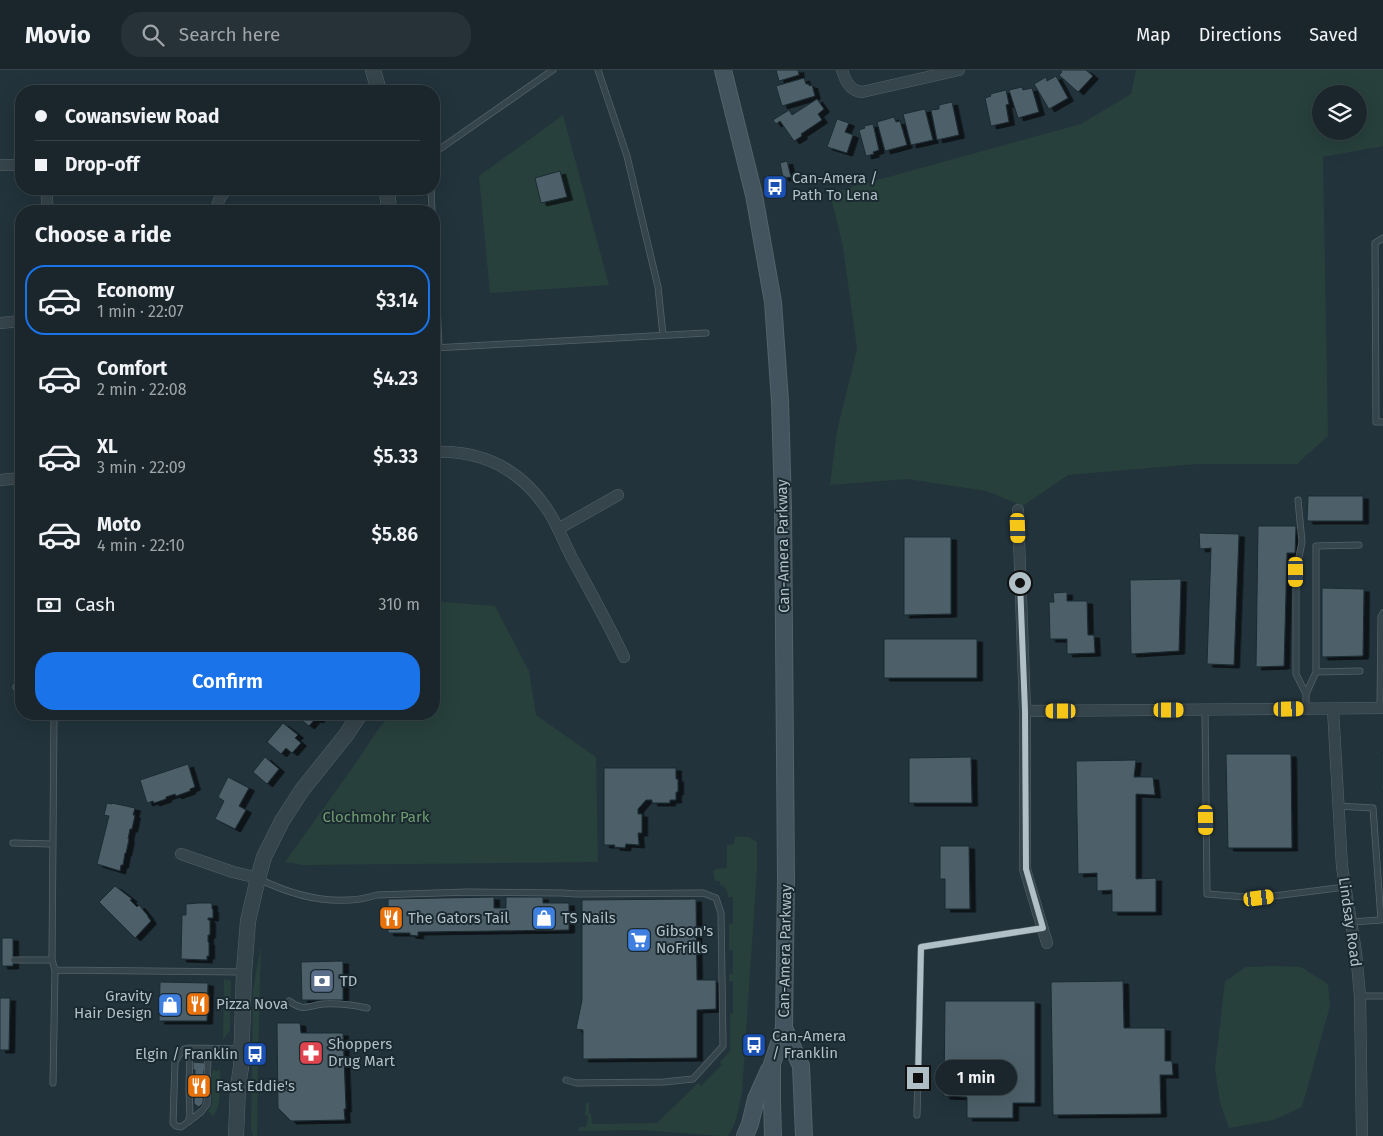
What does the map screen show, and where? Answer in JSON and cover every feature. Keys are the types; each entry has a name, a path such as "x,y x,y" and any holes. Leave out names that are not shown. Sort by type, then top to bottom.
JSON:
{"main road":[{"name":"Can-Amera Parkway","path":"723,70 754,195 773,302 780,401 783,507 786,832 784,1028 772,1064 773,1136"},
{"name":"Can-Amera Parkway","path":"784,1028 801,1066 804,1136"},
{"path":"745,1136 756,1099 772,1064"}],"street":[{"path":"373,70 377,85"},
{"path":"842,70 850,87 856,92 862,92 959,70"},
{"path":"0,165 15,166"},
{"path":"0,323 15,322"},
{"path":"440,452 460,453 492,461 520,478 539,498 558,528 567,549 624,657"},
{"path":"0,480 15,479"},
{"path":"558,528 618,495"},
{"path":"1018,510 1025,711 1026,869 1047,943"},
{"name":"Lindsay Road","path":"1333,708 1342,866 1356,952 1360,996 1362,1136"},
{"path":"1025,711 1382,708"},
{"path":"236,1136 248,920 264,857 282,820 302,790 356,720"},
{"path":"181,854 233,872 258,878"}],"lane":[{"path":"440,149 553,70"},
{"path":"598,70 627,156 658,287 663,335"},
{"path":"1383,238 1375,242 1376,422 1383,422"},
{"path":"1375,327 1383,327"},
{"path":"440,348 706,333"},
{"path":"1298,500 1302,542 1296,572 1296,674 1306,694"},
{"path":"1306,708 1306,694 1316,672 1316,546 1359,545"},
{"path":"1382,708 1381,617 1383,613"},
{"path":"1316,672 1360,671"},
{"path":"1205,710 1207,894 1259,898 1345,887"},
{"path":"53,1083 55,970 52,960 54,720"},
{"path":"1338,806 1373,808 1381,920 1351,922"},
{"path":"14,843 52,844"},
{"path":"258,878 278,888 312,898 329,900 364,899 377,895 492,892 577,894 703,893 716,898 721,913 723,1046 693,1079 664,1082 581,1083 566,1080"},
{"path":"917,1115 921,947 1043,928"},
{"path":"14,960 52,960"},
{"path":"55,970 244,972"},
{"path":"1360,996 1383,996"},
{"path":"289,1001 300,1007 307,1008 321,1004 345,1004 367,1008"},
{"path":"208,1049 207,1104 201,1112 181,1128 174,1123 175,1062 179,1054 184,1049 190,1048 242,1049"},
{"path":"188,1122 190,1116 190,1048"}],"green space":[{"path":"1136,70 1383,70 1383,146 1323,157 1328,436 1297,464 1197,464 1068,475 1023,506 986,491 907,479 830,485 837,431 857,349 843,247 830,193 1081,124 1131,94"},
{"path":"563,115 609,285 490,293 479,176"},
{"name":"Clochmohr Park","path":"440,601 495,606 529,671 536,715 596,757 598,862 302,865 285,862 386,720 440,720"},
{"path":"735,836 749,837 757,842 757,869 742,1092 734,1126 728,1136 640,1130 579,1131 579,1127 586,1127 588,1116 585,1115 586,1103 589,1102 592,1124 657,1123 698,1083 701,1086 722,1065 720,1062 730,1051 730,1014 733,1013 733,981 729,981 729,974 733,974 733,950 729,950 729,924 733,924 733,897 728,897 727,891 720,885 720,881 715,881 713,871 727,868 727,845 734,844"},
{"path":"261,945 258,1056 254,1056 254,1047 252,1047 253,989"},
{"path":"1246,967 1301,967 1328,984 1330,1006 1302,1107 1274,1120 1229,1128 1220,1103 1215,1068 1225,981"},
{"path":"224,979 231,981 230,1030 223,1040"},
{"path":"252,1065 258,1065 257,1136 253,1136 251,1129"},
{"path":"220,1069 219,1100 213,1116 208,1111 212,1104 212,1070 217,1071"}],"building":[{"path":"776,70 798,70 799,75 779,81"},
{"path":"1060,70 1086,70 1093,76 1078,92 1059,75 1062,72"},
{"path":"1056,76 1068,98 1049,109 1034,84 1046,77 1047,81"},
{"path":"804,78 806,84 812,85 815,96 782,106 776,86"},
{"path":"1022,87 1023,90 1032,88 1039,112 1018,118 1009,90"},
{"path":"1006,90 1009,104 1006,105 1009,122 991,126 985,98 991,96 990,94"},
{"path":"817,99 824,109 818,114 822,120 794,141 780,121 776,124 773,120 789,110 792,115"},
{"path":"952,102 959,135 937,140 931,110 939,109 939,105"},
{"path":"925,109 933,140 911,145 903,114"},
{"path":"894,117 896,122 900,121 907,145 885,151 877,122"},
{"path":"837,119 849,123 845,132 853,135 847,153 827,147"},
{"path":"873,124 879,150 873,152 874,154 866,156 859,130 865,128 864,126"},
{"path":"787,161 791,177 783,178 780,163"},
{"path":"560,171 567,197 541,203 535,178"},
{"path":"1308,496 1363,496 1363,521 1307,521"},
{"path":"1258,526 1296,526 1295,553 1287,553 1284,666 1256,667"},
{"path":"1199,533 1239,534 1234,665 1207,664 1211,548 1200,549"},
{"path":"904,537 951,537 951,614 904,615"},
{"path":"1181,579 1179,651 1131,654 1130,580"},
{"path":"1322,588 1364,589 1363,656 1322,657"},
{"path":"1067,592 1067,601 1087,601 1088,635 1094,635 1095,653 1067,654 1067,639 1050,639 1049,602 1054,602 1053,593"},
{"path":"884,639 977,639 977,678 884,678"},
{"path":"302,720 314,720 309,726"},
{"path":"283,723 298,735 295,738 301,743 292,753 286,748 281,754 267,742"},
{"path":"1383,752 1383,791 1382,791"},
{"path":"1226,754 1291,754 1292,848 1228,848"},
{"path":"265,757 279,769 267,784 253,772"},
{"path":"971,757 972,803 909,803 909,758"},
{"path":"1136,760 1134,777 1153,777 1155,795 1136,794 1136,879 1156,878 1156,912 1112,912 1112,890 1097,891 1097,873 1078,874 1076,761"},
{"path":"188,764 195,787 176,796 175,794 154,803 153,801 147,803 140,780"},
{"path":"604,768 676,768 678,792 676,792 676,800 670,800 670,803 652,803 652,800 646,800 638,809 638,814 642,814 642,833 638,833 639,845 626,844 625,848 614,847 615,845 604,845"},
{"path":"228,777 249,788 239,806 246,810 235,829 215,819 224,801 218,797"},
{"path":"107,803 135,808 132,829 130,829 126,853 120,871 97,864 109,816 104,815"},
{"path":"940,846 969,846 970,909 945,909 945,879 940,879"},
{"path":"115,886 132,899 130,900 137,907 139,905 151,921 135,938 99,902"},
{"path":"494,897 494,908 506,908 506,897 543,897 543,903 569,903 569,930 418,932 418,936 410,935 410,933 388,933 388,899"},
{"name":"Gibson's NoFrills","path":"696,899 697,980 716,980 716,1009 697,1010 697,1058 583,1059 583,1030 576,1029 582,1000 582,900"},
{"path":"212,903 213,918 208,918 210,920 210,935 208,935 209,956 207,956 207,960 181,959 182,915 186,915 186,904"},
{"path":"2,938 13,938 13,966 2,966"},
{"name":"TD","path":"343,961 343,1000 302,1000 301,962"},
{"path":"1123,981 1124,1028 1165,1028 1165,1061 1172,1061 1173,1075 1160,1075 1161,1114 1053,1115 1051,982"},
{"path":"160,982 208,983 207,1021 159,1021"},
{"path":"0,998 10,998 9,1050 0,1050"},
{"path":"945,1001 1035,1001 1035,1103 1013,1103 1013,1118 967,1118 967,1097 944,1096"},
{"name":"Shoppers Drug Mart","path":"277,1023 300,1023 301,1033 343,1033 345,1120 291,1121 278,1108"},
{"name":"Fast Eddie's","path":"193,1062 205,1063 203,1103 199,1107 194,1104 195,1070 193,1070"}],"place":[{"name":"Can-Amera / Path To Lena","path":"775,187"},
{"name":"The Gators Tail","path":"391,918"},
{"name":"TS Nails","path":"544,918"},
{"name":"Gibson's NoFrills","path":"639,940"},
{"name":"TD","path":"322,981"},
{"name":"Pizza Nova","path":"198,1004"},
{"name":"Gravity Hair Design","path":"170,1005"},
{"name":"Can-Amera / Franklin","path":"754,1045"},
{"name":"Shoppers Drug Mart","path":"311,1053"},
{"name":"Elgin / Franklin","path":"255,1054"},
{"name":"Fast Eddie's","path":"199,1086"}],"route":[{"path":"918,1078 921,947 1043,928 1026,869 1025,711 1020,583"}]}
